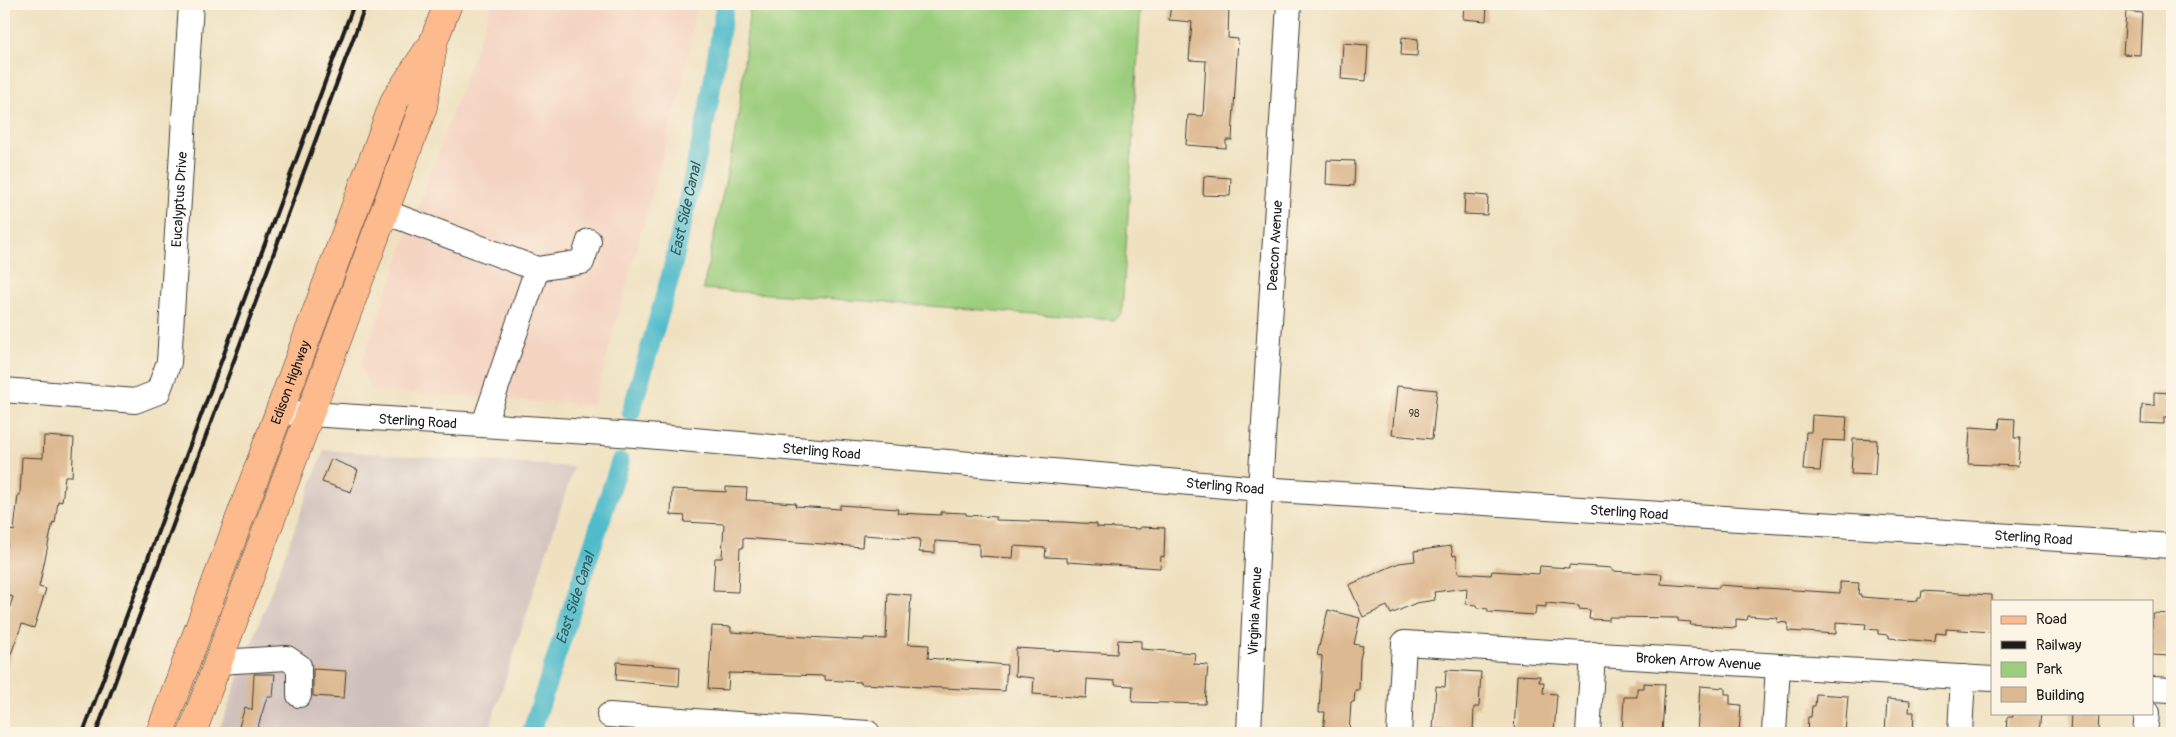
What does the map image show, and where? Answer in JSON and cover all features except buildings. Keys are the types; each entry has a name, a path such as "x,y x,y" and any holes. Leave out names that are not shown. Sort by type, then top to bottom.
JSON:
{"main road":[{"name":"Edison Highway","path":"160,733 395,100 434,40 448,4"},
{"name":"Edison Highway","path":"192,733 423,107 434,40"}],"street":[{"name":"Eucalyptus Drive","path":"4,390 135,401 158,392 169,362 191,4"},
{"name":"Deacon Avenue","path":"1260,489 1289,4"},
{"path":"385,212 537,270 582,262 589,241"},
{"path":"484,424 537,270"},
{"name":"Sterling Road","path":"279,412 484,424 1260,489 2172,546"},
{"name":"Virginia Avenue","path":"1249,733 1260,489"},
{"name":"Broken Arrow Avenue","path":"1399,733 1404,643 1991,679"},
{"path":"1588,733 1593,654"},
{"path":"218,662 286,658 299,666 299,695"},
{"path":"1774,733 1778,666"},
{"path":"1960,733 1963,677"},
{"path":"2154,689 2172,690"},
{"path":"2146,733 2147,714"},
{"path":"610,715 868,733"}],"shaded area":[{"path":"492,4 697,4 684,78 593,405 372,390 360,366"},
{"path":"324,450 574,467 488,733 218,733"}],"green space":[{"path":"750,4 1141,4 1122,313 1114,320 703,289 738,120"}],"waterway":[{"name":"East Side Canal","path":"631,412 671,274 708,110 725,4"},
{"name":"East Side Canal","path":"531,733 620,462"}],"railway":[{"path":"83,733 354,4"},
{"path":"96,733 366,4"}]}
